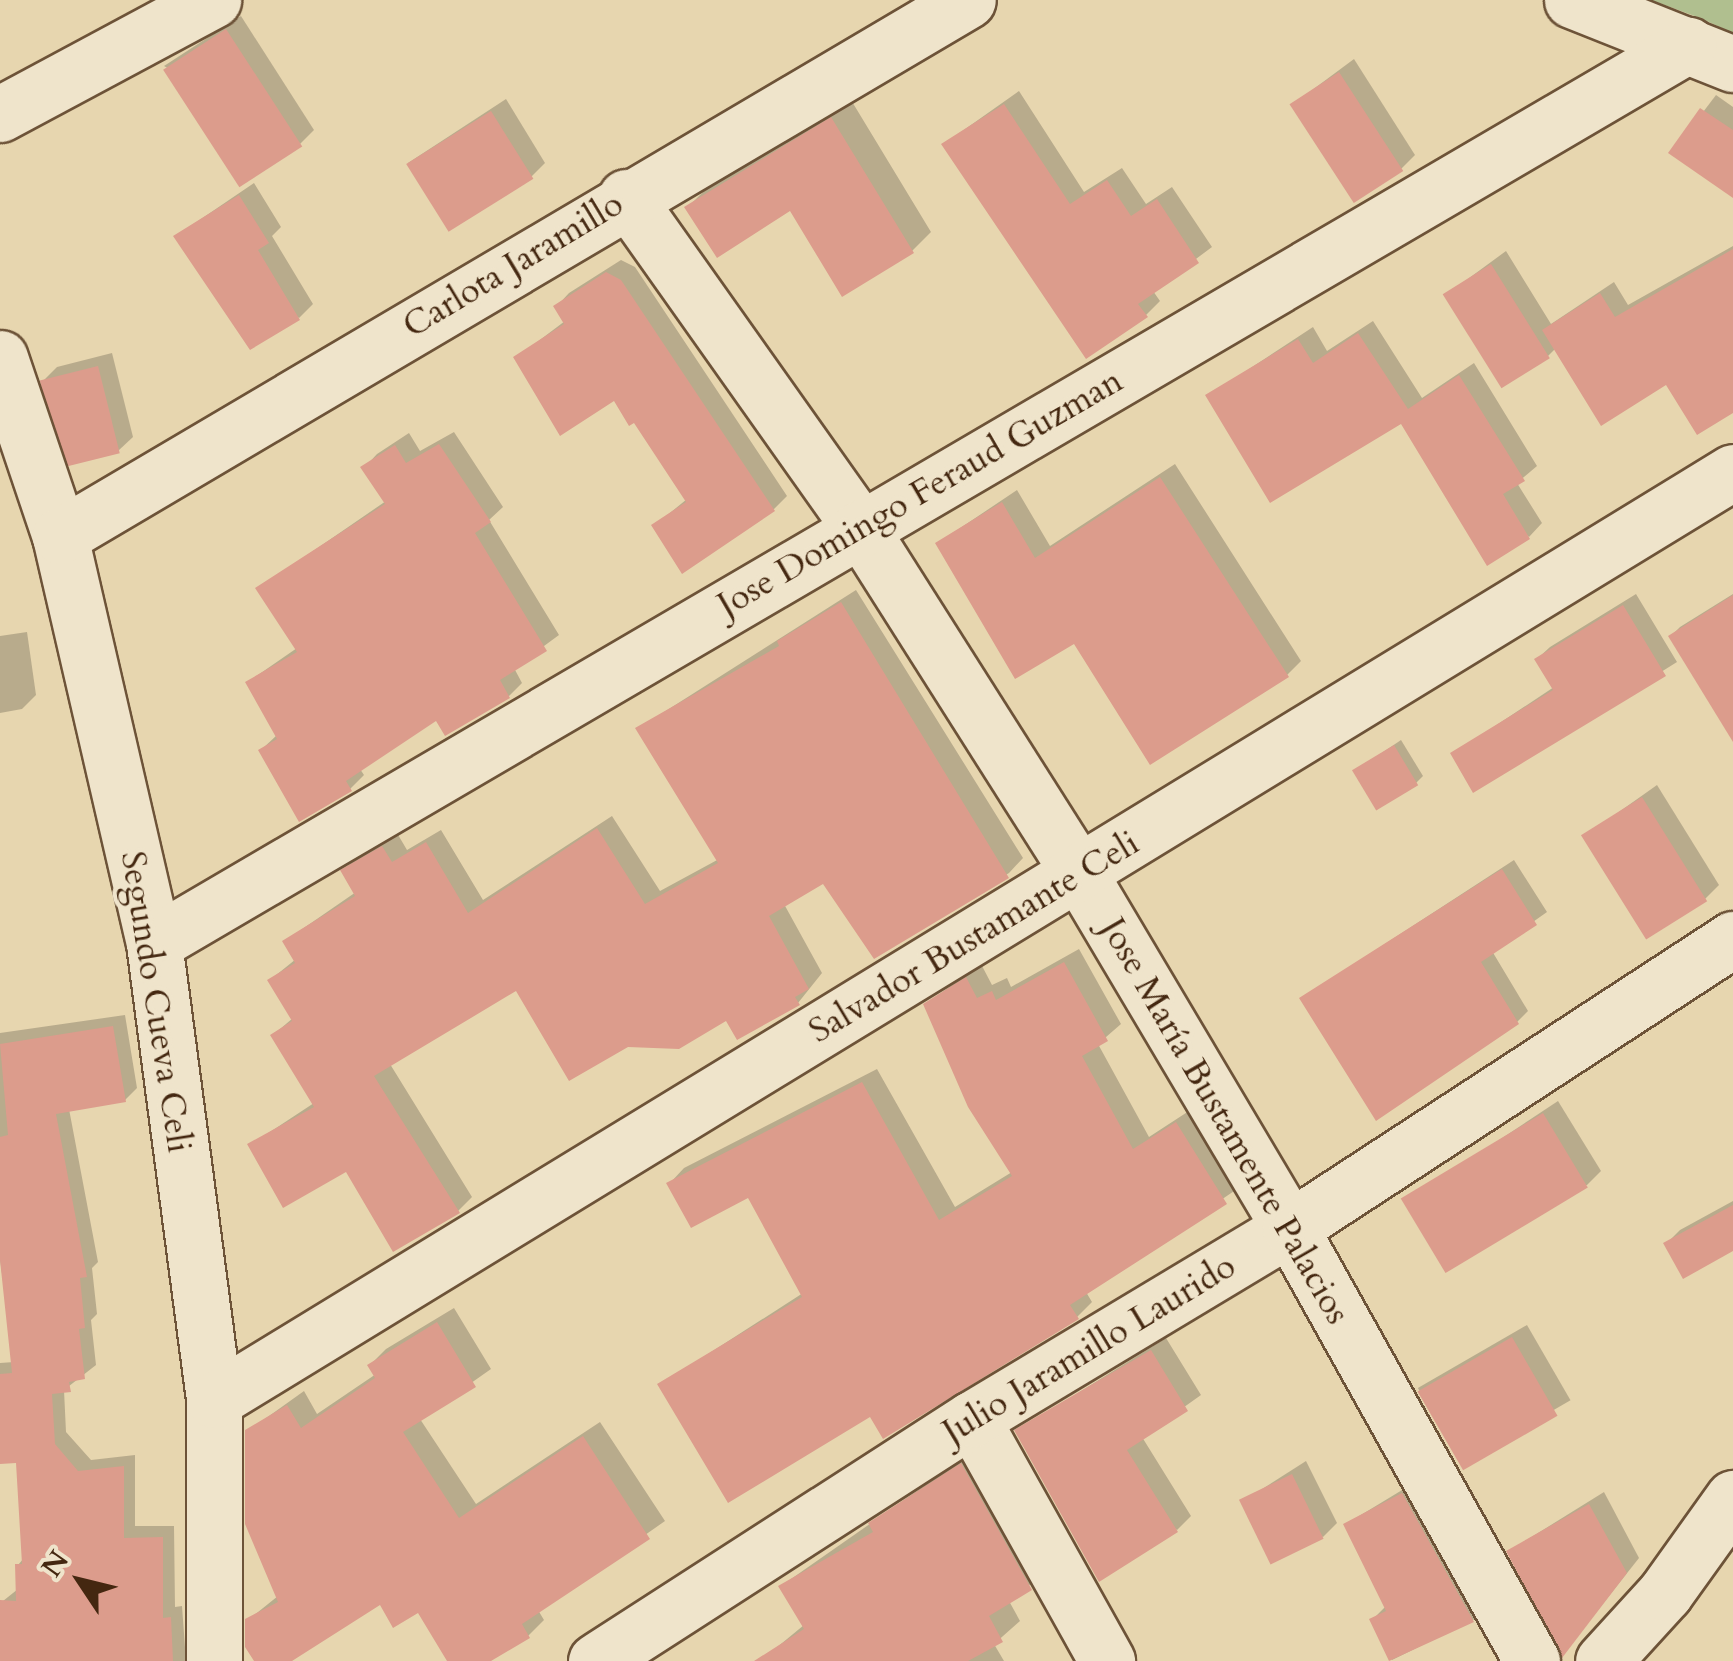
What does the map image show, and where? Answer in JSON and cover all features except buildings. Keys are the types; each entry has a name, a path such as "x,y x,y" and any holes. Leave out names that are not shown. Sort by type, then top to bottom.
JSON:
{"street":[{"path":"0,114 212,0"},
{"name":"Carlota Jaramillo","path":"60,536 626,197 968,0"},
{"path":"1572,0 1710,54"},
{"name":"Jose Domingo Feraud Guzman","path":"154,943 860,528 1710,54"},
{"name":"Jose María Bustamente Palacios","path":"626,197 860,528 1078,873 1290,1228 1532,1661"},
{"name":"Segundo Cueva Celi","path":"0,358 60,536 154,943 214,1400 214,1661"},
{"name":"Salvador Bustamante Celi","path":"214,1400 1733,472"},
{"name":"Julio Jaramillo Laurido","path":"609,1658 972,1418 1290,1228 1733,938"},
{"path":"972,1418 1107,1661"},
{"path":"1603,1661 1666,1593 1733,1498"}],"green space":[{"path":"1651,0 1733,0 1733,33 1700,18"}]}
